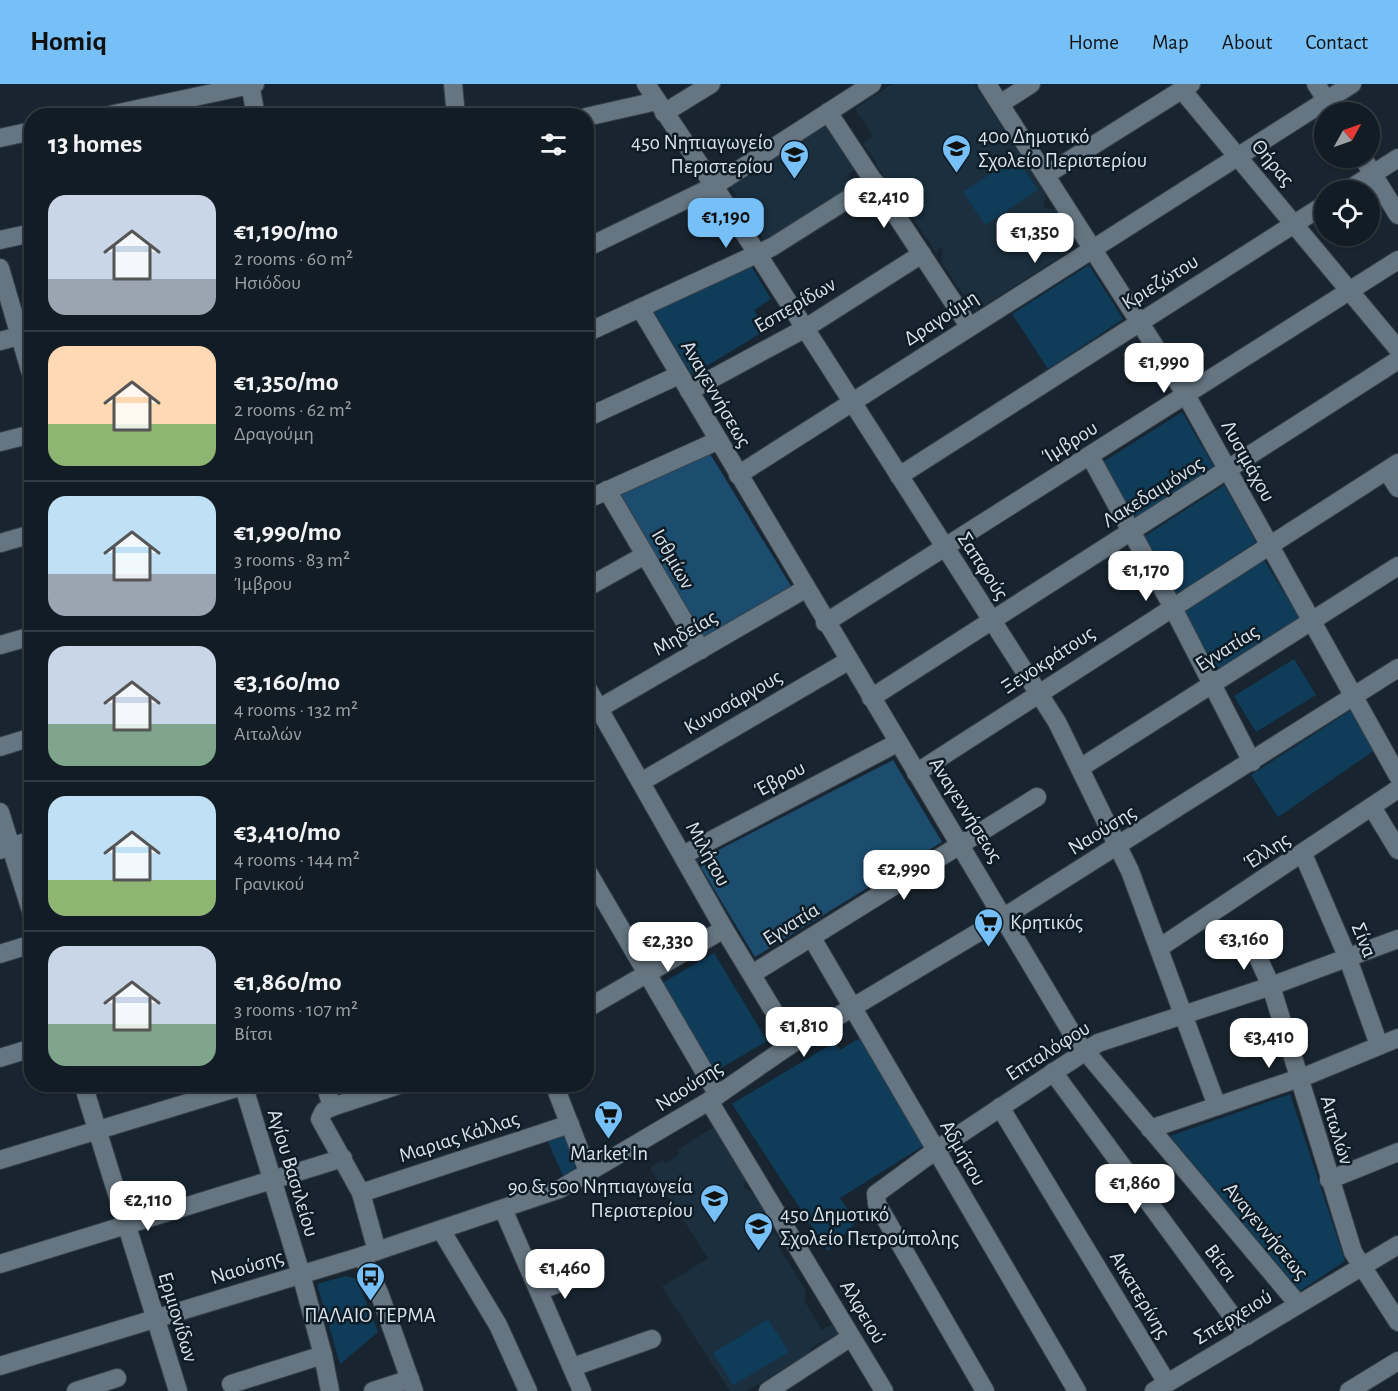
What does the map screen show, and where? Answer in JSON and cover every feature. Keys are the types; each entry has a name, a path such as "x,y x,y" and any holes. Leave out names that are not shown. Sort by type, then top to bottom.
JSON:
{"street":[{"path":"142,108 252,84 255,108"},
{"path":"453,84 455,108"},
{"name":"Σαπφούς","path":"646,84 714,186 1039,693 1080,768 1118,847 1159,948 1217,1106"},
{"path":"594,116 661,107 711,84"},
{"path":"594,244 714,186 872,84"},
{"name":"Λυσιμάχου","path":"987,84 1186,395 1227,472 1355,695 1398,776"},
{"path":"1000,104 1031,84"},
{"path":"1316,84 1327,102"},
{"name":"Δραγούμη","path":"1334,102 1352,84"},
{"path":"1046,175 1187,87"},
{"name":"Θήρας","path":"1187,87 1239,158 1398,348"},
{"path":"828,112 969,326"},
{"name":"Δραγούμη","path":"738,475 853,403 969,326 1239,158 1314,115"},
{"path":"0,138 24,133"},
{"path":"1364,180 1398,158"},
{"path":"1370,168 1398,215"},
{"path":"594,329 757,255 875,182"},
{"name":"Κριεζώτου","path":"899,476 1314,211"},
{"path":"0,240 24,235"},
{"name":"Εσπερίδων","path":"689,391 804,328 922,254"},
{"name":"Ίμβρου","path":"825,623 1398,260"},
{"path":"0,268 24,329"},
{"name":"Αναγεννήσεως","path":"640,308 825,623 961,844 1084,1052 1298,1304"},
{"path":"0,341 24,335"},
{"name":"Λακεδαιμόνος","path":"871,698 1227,472 1398,360"},
{"path":"594,414 679,375"},
{"path":"0,442 24,436"},
{"path":"594,496 717,441"},
{"path":"1090,456 1172,606 1252,762"},
{"name":"Ξενοκράτους","path":"916,773 1172,606 1392,467 1398,488"},
{"name":"Ισθμίων","path":"607,490 701,650"},
{"path":"0,543 24,536"},
{"path":"594,584 645,555"},
{"name":"Εγνατίας","path":"1080,768 1398,566"},
{"name":"Μηδείας","path":"594,711 805,589"},
{"path":"0,645 24,638"},
{"name":"Κυνοσάργους","path":"641,782 848,661"},
{"name":"Ναούσης","path":"0,1366 370,1253 560,1189 589,1174 714,1098 793,1043 1118,847 1398,668"},
{"name":"Μιλήτου","path":"594,713 641,782 724,929 793,1043"},
{"path":"0,747 24,740"},
{"name":"Έβρου","path":"683,855 897,743"},
{"name":"Έλλης","path":"1159,948 1398,789"},
{"name":"Εγνατία","path":"752,974 1036,797"},
{"path":"1372,807 1397,847"},
{"path":"0,812 5,848 24,894"},
{"path":"5,848 24,842"},
{"name":"Σίνα","path":"1303,854 1347,956 1379,1045"},
{"name":"Αλφειού","path":"594,883 647,974 714,1098 884,1391"},
{"path":"594,1004 724,929"},
{"name":"Αδμήτου","path":"812,938 1077,1391"},
{"name":"Επταλόφου","path":"985,1391 878,1204 876,1194 880,1189 1098,1043 1184,1016 1398,939"},
{"name":"Αιτωλών","path":"1251,942 1270,986 1353,1252 1398,1322"},
{"path":"0,954 24,946"},
{"path":"1150,1129 1298,1078 1398,1038"},
{"path":"0,1058 24,1050"},
{"name":"Βίτσι","path":"1053,1072 1247,1336"},
{"name":"Ερμιονίδων","path":"86,1092 178,1391"},
{"path":"0,1160 221,1092"},
{"name":"Αγίου Βασιλείου","path":"245,1092 301,1274 323,1355 330,1391"},
{"path":"327,1092 332,1107"},
{"path":"373,1391 412,1385 380,1295 370,1253 361,1193 320,1119 324,1111 332,1107 378,1092"},
{"path":"557,1092 589,1174"},
{"name":"Αικατερίνης","path":"1000,1107 1160,1387"},
{"name":"Μαριας Κάλλας","path":"361,1193 570,1124"},
{"path":"1329,1180 1398,1152"},
{"path":"0,1264 343,1158"},
{"path":"503,1209 582,1391"},
{"path":"441,1230 498,1324 528,1391"},
{"name":"Σπερχειού","path":"1160,1387 1398,1245"},
{"path":"540,1290 578,1277"},
{"path":"768,1391 851,1336"},
{"path":"573,1367 652,1340"},
{"path":"231,1384 323,1355"},
{"path":"1349,1391 1398,1360"},
{"path":"76,1391 117,1378"}],"shaded area":[{"name":"40ο Δημοτικό Σχολείο Περιστερίου","path":"892,84 974,84 1046,195 1043,207 1057,210 1061,217 1058,237 1068,252 975,311 941,262 943,249 938,248 937,254 862,143 873,136 855,109"},
{"name":"45ο Νηπιαγωγείο Περιστερίου","path":"827,124 857,168 847,175 853,185 765,242 730,186"},
{"path":"1016,157 1038,190 985,225 963,192"},
{"path":"750,264 771,299 754,310 766,330 692,375 652,309"},
{"path":"1089,265 1123,319 1048,369 1012,314"},
{"path":"1182,412 1215,468 1134,521 1103,462"},
{"path":"709,452 791,586 704,638 620,494"},
{"path":"1224,485 1256,542 1177,595 1145,536"},
{"path":"1264,560 1300,619 1218,672 1184,611"},
{"path":"1294,659 1316,695 1256,732 1234,696"},
{"path":"1351,710 1375,750 1278,817 1251,775"},
{"path":"893,760 942,842 755,957 697,861"},
{"path":"714,953 767,1041 714,1072 662,983"},
{"path":"860,1038 923,1146 840,1198 856,1222 828,1251 732,1104 835,1042 840,1050"},
{"path":"1290,1094 1345,1261 1300,1291 1170,1136"},
{"path":"714,1127 747,1182 743,1186 757,1198 764,1208 762,1214 781,1243 780,1249 806,1291 804,1300 822,1330 833,1324 838,1334 811,1348 809,1353 747,1391 730,1391 662,1287 708,1258 650,1168 662,1160 666,1163 678,1155 679,1149"},
{"path":"564,1134 575,1165 574,1170 564,1178 547,1140"},
{"path":"346,1276 357,1279 378,1332 340,1364 317,1284"},
{"path":"768,1319 789,1352 733,1385 713,1353"}],"place":[{"name":"40ο Δημοτικό Σχολείο Περιστερίου","path":"957,174"},
{"name":"45ο Νηπιαγωγείο Περιστερίου","path":"794,180"},
{"name":"Κρητικός","path":"989,948"},
{"name":"Market In","path":"609,1140"},
{"name":"9ο & 50ο Νηπιαγωγεία Περιστερίου","path":"714,1224"},
{"name":"45ο Δημοτικό Σχολείο Πετρούπολης","path":"759,1252"},
{"name":"ΠΑΛΑΙΟ ΤΕΡΜΑ","path":"370,1302"}]}
